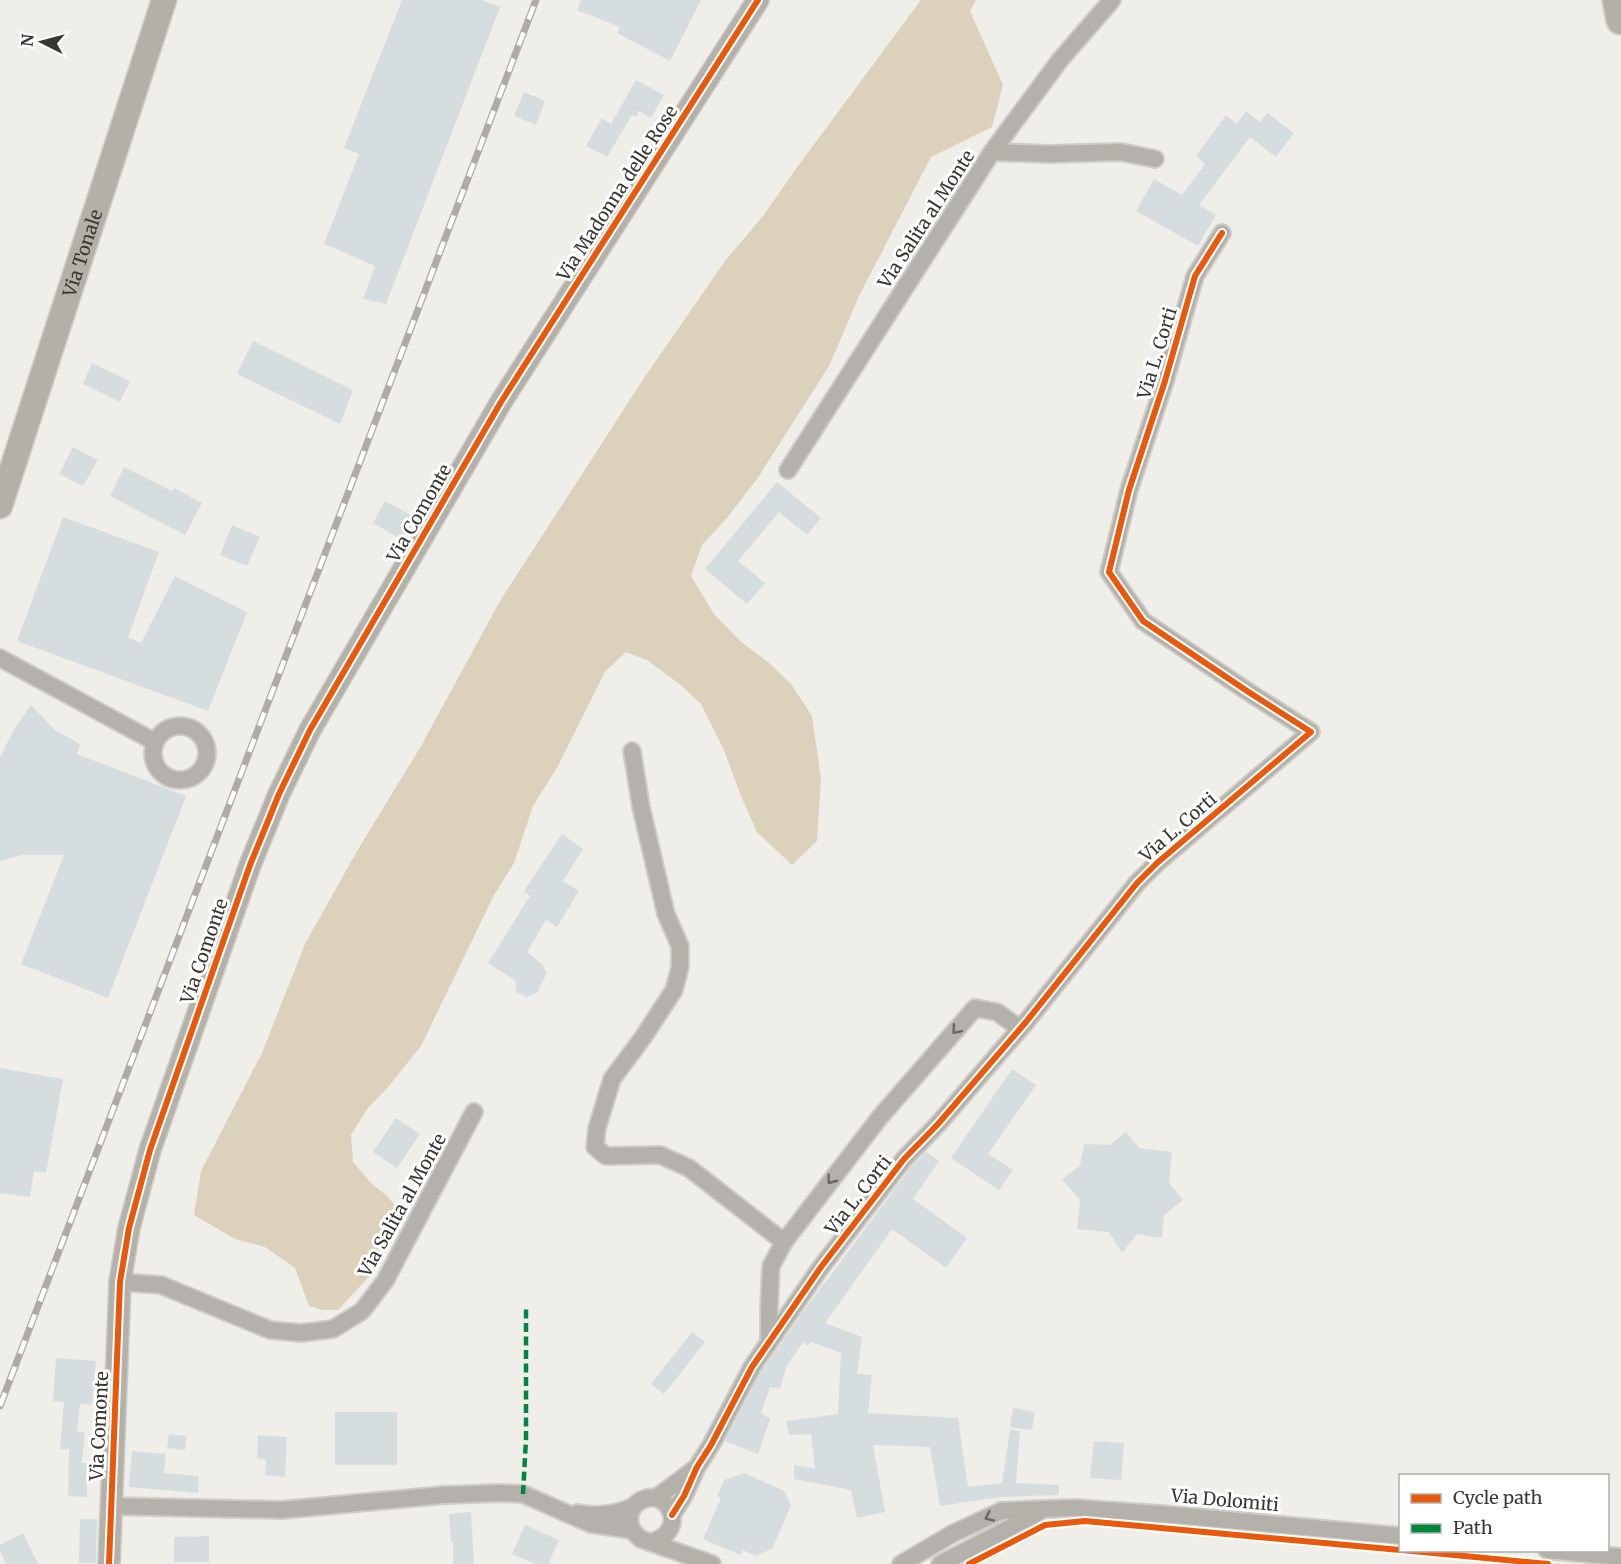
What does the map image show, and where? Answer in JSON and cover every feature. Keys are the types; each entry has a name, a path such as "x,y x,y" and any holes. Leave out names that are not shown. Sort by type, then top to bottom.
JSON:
{"highway":[{"path":"1617,0 1621,20"}],"main road":[{"name":"Via Tonale","path":"0,506 164,0"}],"street":[{"name":"Via Madonna delle Rose","path":"501,402 758,0"},
{"name":"Via Salita al Monte","path":"788,470 992,152 1060,60 1112,0"},
{"path":"992,152 1048,154 1121,152 1155,159"},
{"name":"Via L. Corti","path":"672,1522 697,1467 752,1367 821,1267 904,1159 938,1124 1054,988 1111,914 1157,863 1311,732 1247,692 1143,621 1109,572 1129,490 1165,381 1195,276 1222,233"},
{"name":"Via Comonte","path":"109,1564 120,1282 129,1228 150,1150 250,865 279,794 310,730 501,402"},
{"path":"0,658 155,742"},
{"path":"632,751 641,807 666,914 680,946 680,967 674,990 612,1079 597,1128 595,1147 606,1156 660,1155 689,1168 784,1242"},
{"path":"769,1341 771,1266 784,1242 880,1117 975,1008 997,1012 1019,1028"},
{"name":"Via Salita al Monte","path":"120,1282 161,1286 270,1330 301,1333 333,1329 362,1311 385,1281 474,1112"},
{"name":"Via L. Corti","path":"656,1498 697,1467"},
{"path":"110,1506 281,1510 489,1492 523,1494 591,1524 632,1530 641,1539 712,1564"},
{"path":"632,1530 630,1514 637,1502 646,1498 664,1501 670,1509 672,1522 681,1544 694,1559"},
{"path":"563,1510 587,1515 618,1513 633,1507"},
{"name":"Via Dolomiti","path":"901,1564 952,1534 1001,1511 1074,1508 1399,1536"},
{"path":"940,1564 1046,1509"},
{"path":"651,1542 661,1539 672,1522"},
{"path":"1559,1552 1621,1557"}],"shaded area":[{"path":"921,0 976,0 970,11 1003,85 992,127 931,157 859,296 829,366 757,479 727,518 702,545 691,576 714,614 740,641 769,663 791,684 812,716 821,779 817,841 792,865 757,832 724,750 701,704 682,686 647,660 626,652 605,672 558,766 533,806 514,863 494,895 421,1046 368,1108 351,1135 353,1162 399,1210 399,1220 377,1268 338,1310 323,1310 309,1306 295,1268 265,1247 235,1239 194,1215 201,1171 262,1053 305,944 357,851 421,746 500,601 644,378 725,261 763,216"}],"building":[{"path":"402,0 482,0 500,7 386,304 363,299 375,266 324,244 359,154 344,148"},
{"path":"581,0 701,0 670,61 617,33 620,27 577,10"},
{"path":"636,80 664,95 651,118 639,111 636,117 632,115 607,157 586,146 602,118 611,124"},
{"path":"524,92 545,101 536,125 514,116"},
{"path":"1246,111 1260,122 1267,113 1294,133 1276,157 1250,137 1199,205 1216,215 1198,246 1136,211 1154,179 1182,195 1205,164 1196,156 1226,115 1237,124"},
{"path":"253,341 353,390 340,424 237,374"},
{"path":"92,363 130,381 120,402 83,384"},
{"path":"73,447 98,460 83,486 59,474"},
{"path":"124,467 172,491 174,488 202,503 185,535 110,496"},
{"path":"777,482 821,518 807,535 779,512 738,561 765,583 747,604 705,569"},
{"path":"385,501 416,518 403,540 373,523"},
{"path":"63,517 159,552 128,637 141,643 175,576 247,612 208,711 17,641"},
{"path":"232,525 260,537 247,566 220,555"},
{"path":"31,705 55,730 80,744 77,754 186,796 108,998 21,964 64,855 22,855 0,861 0,757 13,731"},
{"path":"562,834 583,849 563,881 579,891 557,927 546,920 527,952 543,965 547,973 537,993 527,997 516,992 516,981 488,963 530,896 524,891"},
{"path":"0,1068 63,1079 46,1173 34,1171 30,1197 0,1193"},
{"path":"1012,1069 1036,1085 988,1154 1013,1170 999,1190 951,1158"},
{"path":"396,1118 420,1134 397,1168 373,1152"},
{"path":"1126,1132 1139,1148 1172,1152 1169,1183 1183,1200 1164,1215 1162,1238 1137,1234 1122,1253 1109,1232 1077,1229 1080,1200 1062,1179 1080,1166 1084,1144 1110,1145"},
{"path":"926,1152 939,1161 913,1199 967,1238 946,1268 892,1229 825,1323 862,1337 857,1374 872,1375 868,1413 958,1418 968,1487 1002,1483 1010,1430 1020,1431 1016,1483 1059,1485 1059,1495 1001,1497 940,1506 930,1447 873,1445 885,1512 857,1518 851,1490 794,1479 794,1465 815,1469 811,1434 789,1435 786,1421 838,1414 841,1353 811,1342 808,1346 803,1342 786,1367 780,1389 770,1387 761,1413 770,1419 758,1454 725,1441 761,1372 912,1166"},
{"path":"692,1332 705,1342 664,1394 651,1384"},
{"path":"56,1358 96,1361 92,1405 80,1404 77,1432 85,1432 82,1463 87,1463 87,1497 68,1496 69,1449 60,1449 64,1402 53,1401"},
{"path":"1013,1408 1035,1412 1032,1430 1010,1427"},
{"path":"335,1412 397,1412 397,1465 335,1465"},
{"path":"169,1434 187,1436 185,1450 167,1448"},
{"path":"258,1435 287,1437 285,1477 265,1475 266,1460 257,1458"},
{"path":"1094,1441 1124,1443 1121,1480 1090,1478"},
{"path":"132,1451 166,1454 164,1473 199,1476 198,1493 129,1487"},
{"path":"744,1473 784,1491 791,1505 772,1549 755,1556 743,1550 741,1555 703,1539 721,1498 717,1496 724,1480"},
{"path":"471,1512 474,1564 453,1564 449,1514"},
{"path":"80,1519 97,1519 96,1563 79,1563"},
{"path":"525,1525 559,1540 548,1564 536,1564 512,1554"},
{"path":"23,1533 38,1564 6,1564 0,1551 0,1545"},
{"path":"209,1536 209,1562 174,1562 174,1537"}],"railway":[{"path":"0,1406 536,0"}],"marked path":[{"path":"523,1494 526,1439 526,1308"}],"cycle path":[{"path":"109,1564 120,1282 129,1228 150,1150 250,865 279,794 310,730 501,402 758,0"},
{"path":"672,1515 752,1367 821,1267 904,1159 938,1124 1026,1022 1137,883 1157,863 1311,732 1143,621 1109,572 1129,490 1165,381 1195,276 1222,233"},
{"path":"969,1564 1045,1525 1085,1521 1399,1550"},
{"path":"1423,1552 1548,1564"}]}
